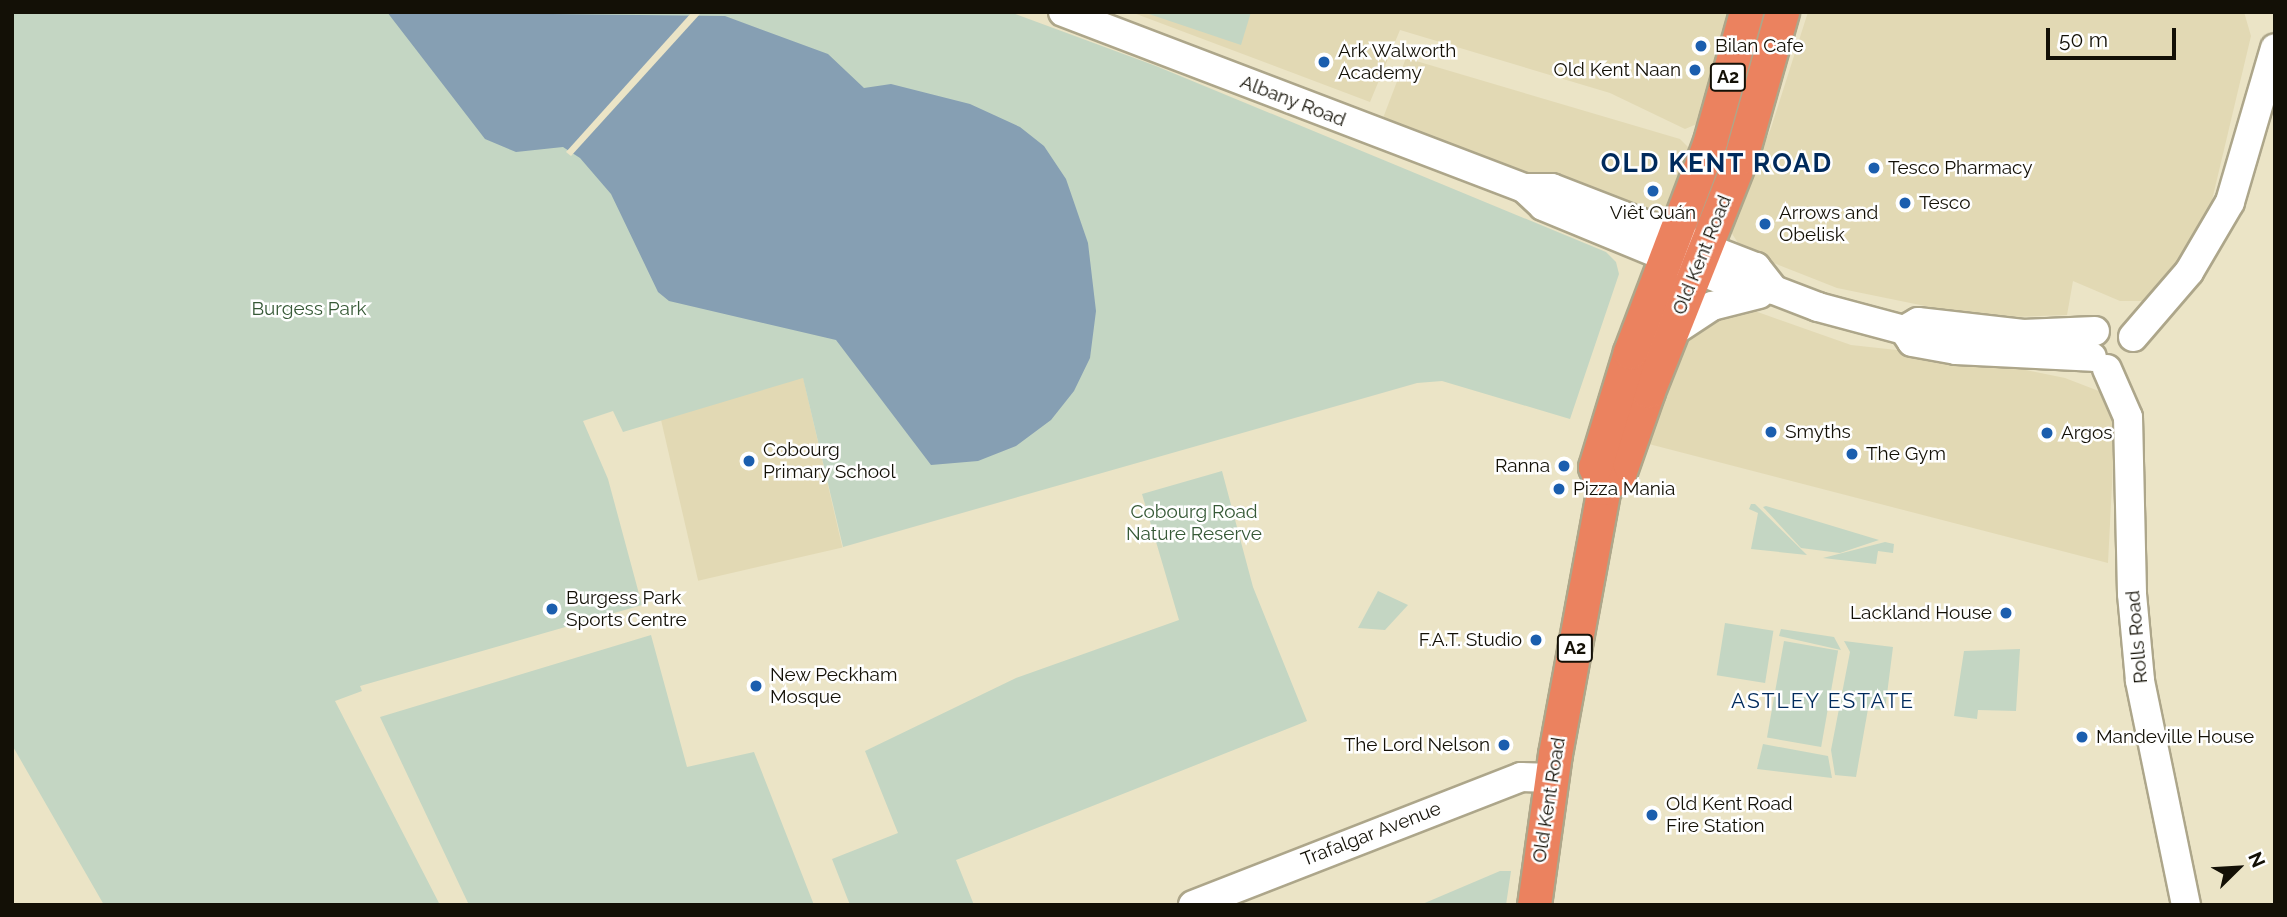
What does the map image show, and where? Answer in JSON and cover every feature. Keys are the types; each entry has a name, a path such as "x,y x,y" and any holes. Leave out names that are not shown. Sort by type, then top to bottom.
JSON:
{"highway":[{"name":"Old Kent Road","path":"1604,488 1619,474 1671,333 1710,141 1746,12"},
{"name":"Old Kent Road","path":"1534,905 1552,778 1604,488 1595,467 1630,352 1745,146 1782,12"}],"main road":[{"name":"Albany Road","path":"1062,12 1524,188 1543,206 1685,254 1756,267 1766,292"},
{"path":"1671,333 1712,306 1766,292 1904,330 1912,342 1956,350 2098,353 2130,361 2133,337 2189,272 2230,202 2275,48"},
{"path":"2098,353 2113,324 2133,337"},
{"name":"Rolls Road","path":"2098,353 2128,417 2132,594 2140,681 2186,905"},
{"name":"Trafalgar Avenue","path":"1193,905 1529,774 1552,778"}],"shaded area":[{"name":"Ark Walworth Academy","path":"1131,12 1730,12 1697,124 1685,129 1610,93 1400,30 1370,102"},
{"path":"1808,12 2244,12 2251,36 2199,255 2148,301 2120,301 2073,281 2067,315 1984,318 1837,288 1743,251 1731,232 1731,220 1771,128"},
{"path":"1406,58 1680,139 1692,151 1668,217 1653,222 1383,118"},
{"path":"1752,310 1851,345 2015,363 2016,368 2065,378 2104,393 2115,425 2108,563 1645,443 1686,338 1709,317"},
{"name":"Cobourg Primary School","path":"803,377 842,548 698,581 659,410"}],"green space":[{"name":"Burgess Park","path":"12,12 1010,12 1156,66 1606,252 1616,262 1619,274 1570,419 1442,381 1417,383 843,547 803,378 623,432 613,411 583,421 608,479 642,605 360,686 362,691 335,701 440,905 104,905 12,745"},
{"path":"1143,12 1251,12 1241,45"},
{"name":"Cobourg Road Nature Reserve","path":"1222,471 1253,587 1307,721 956,860 974,905 850,905 832,859 898,833 865,751 1016,678 1179,620 1142,494"},
{"path":"1751,504 1755,504 1807,555 1751,549 1758,513 1749,509"},
{"path":"1763,507 1879,540 1840,553 1801,548"},
{"path":"1885,542 1894,544 1893,553 1878,551 1876,564 1823,558"},
{"path":"1378,591 1408,605 1385,630 1358,628"},
{"path":"1725,623 1773,631 1765,683 1717,675"},
{"path":"1781,629 1834,637 1841,650 1779,636"},
{"path":"651,635 687,767 754,752 814,905 469,905 380,717"},
{"path":"1784,641 1838,651 1821,747 1767,738"},
{"path":"1844,641 1893,647 1885,710 1868,709 1856,777 1835,775 1831,750 1850,652"},
{"path":"2020,649 2016,711 1978,710 1977,719 1954,716 1964,651"},
{"path":"1763,744 1828,756 1832,778 1757,769"},
{"path":"1500,871 1511,871 1506,905 1420,905"}],"water":[{"path":"387,12 725,16 828,54 864,88 891,84 970,104 1020,127 1044,146 1066,179 1088,243 1096,311 1090,358 1074,391 1051,420 1016,446 978,461 931,465 836,340 669,301 658,292 611,194 580,158 563,147 516,152 485,139"}],"pier":[{"path":"692,12 700,14 571,156 566,152"}],"place":[{"name":"Bilan Cafe","path":"1701,46"},
{"name":"Ark Walworth Academy","path":"1324,62"},
{"name":"Old Kent Naan","path":"1695,70"},
{"name":"Tesco Pharmacy","path":"1874,168"},
{"name":"Viêt Quán","path":"1653,191"},
{"name":"Tesco","path":"1905,203"},
{"name":"Arrows and Obelisk","path":"1765,224"},
{"name":"Smyths","path":"1771,432"},
{"name":"Argos","path":"2047,433"},
{"name":"The Gym","path":"1852,454"},
{"name":"Cobourg Primary School","path":"749,461"},
{"name":"Ranna","path":"1564,466"},
{"name":"Pizza Mania","path":"1559,489"},
{"name":"Burgess Park Sports Centre","path":"552,609"},
{"name":"Lackland House","path":"2006,613"},
{"name":"F.A.T. Studio","path":"1536,640"},
{"name":"New Peckham Mosque","path":"756,686"},
{"name":"Mandeville House","path":"2082,737"},
{"name":"The Lord Nelson","path":"1504,745"},
{"name":"Old Kent Road Fire Station","path":"1652,815"}],"district":[{"name":"OLD KENT ROAD","path":"1717,164"},
{"name":"ASTLEY ESTATE","path":"1823,701"}]}
